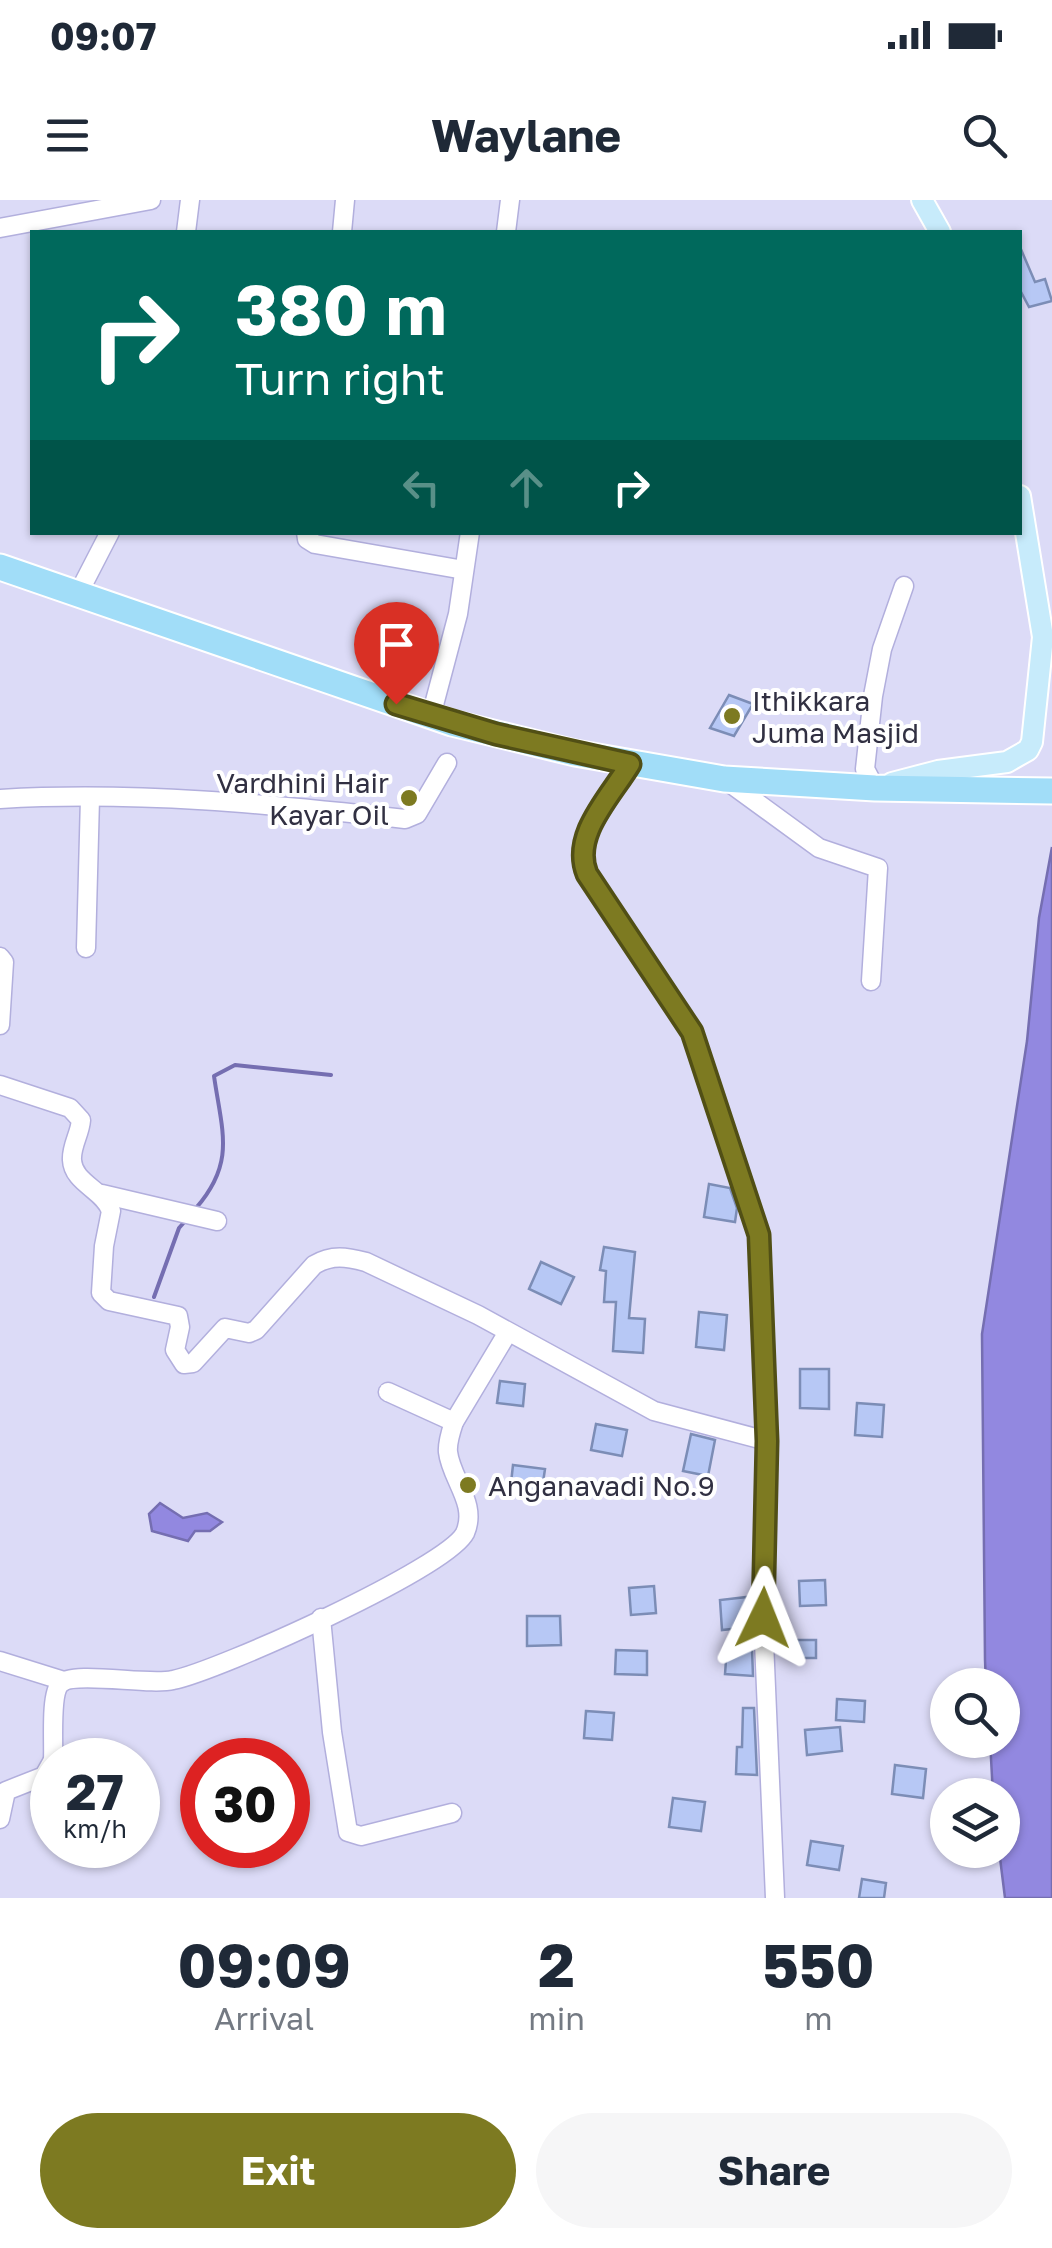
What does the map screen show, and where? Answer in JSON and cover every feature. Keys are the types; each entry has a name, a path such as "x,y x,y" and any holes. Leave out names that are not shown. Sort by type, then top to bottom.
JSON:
{"highway":[{"path":"0,567 432,716 630,764 724,779 875,788 1052,792"}],"main road":[{"path":"922,200 939,230"},
{"path":"875,788 938,770 1006,762 1028,750 1042,637 1022,509"}],"street":[{"path":"0,228 151,200"},
{"path":"186,230 190,200"},
{"path":"342,230 344,200"},
{"path":"506,230 510,200"},
{"path":"78,594 108,535"},
{"path":"306,535 316,544 464,570"},
{"path":"432,716 458,614 470,535"},
{"path":"875,788 865,769 873,696 882,649 904,586"},
{"path":"0,799 256,802 405,820 416,814 446,762"},
{"path":"630,764 587,834 582,860 587,874 692,1032 756,1224 760,1248 767,1441 763,1618 775,1898"},
{"path":"724,779 819,848 878,868 870,981"},
{"path":"86,948 90,798"},
{"path":"0,957 4,962 0,1025"},
{"path":"0,1085 70,1108 82,1120 72,1158 74,1167 102,1194 111,1210 101,1293 109,1301 178,1316 175,1350 184,1364 193,1363 225,1328 250,1333 256,1330 314,1265 340,1256 366,1262 508,1332 654,1411 767,1441"},
{"path":"102,1194 217,1222"},
{"path":"0,1661 64,1681 80,1677 146,1684 169,1682 215,1666 397,1582 455,1546 466,1531 467,1502 448,1452 454,1422 508,1332"},
{"path":"388,1392 454,1422"},
{"path":"321,1618 332,1732 348,1832 361,1836 452,1813"},
{"path":"54,1738 56,1692 64,1681"},
{"path":"0,1818 6,1790 30,1781"}],"shaded area":[{"path":"1052,847 1052,1898 1005,1898 1001,1868 1020,1868 1020,1778 992,1778 991,1758 1020,1758 1020,1668 986,1668 982,1334 1027,1041 1039,918"},
{"path":"160,1503 183,1518 207,1513 222,1522 210,1531 195,1531 188,1541 152,1531 149,1514"}],"building":[{"path":"1022,252 1035,282 1045,279 1052,301 1029,307 1022,294"},
{"name":"Ithikkara Juma Masjid","path":"729,695 753,704 734,736 710,728"},
{"path":"709,1184 730,1188 737,1208 735,1222 704,1217"},
{"path":"604,1247 635,1252 629,1318 645,1319 643,1353 613,1351 616,1302 604,1302 606,1271 600,1270"},
{"path":"541,1262 574,1277 561,1304 529,1289"},
{"path":"699,1312 727,1315 724,1350 696,1347"},
{"path":"800,1369 829,1369 829,1409 800,1408"},
{"path":"500,1381 525,1384 523,1406 497,1403"},
{"path":"857,1403 884,1405 882,1437 855,1435"},
{"path":"596,1424 627,1430 622,1456 591,1450"},
{"path":"691,1434 715,1440 708,1476 683,1471"},
{"path":"513,1465 545,1469 541,1496 510,1492"},
{"path":"825,1580 826,1605 800,1606 799,1581"},
{"path":"654,1586 656,1613 631,1615 629,1588"},
{"path":"747,1597 750,1627 722,1630 720,1600"},
{"path":"527,1616 560,1616 561,1645 527,1646"},
{"path":"790,1640 816,1640 816,1658 790,1658"},
{"path":"727,1647 752,1649 753,1676 725,1674"},
{"path":"616,1650 647,1651 647,1675 615,1674"},
{"path":"837,1699 865,1701 864,1722 836,1720"},
{"path":"743,1708 754,1708 757,1775 736,1774 737,1747 742,1747"},
{"path":"586,1711 614,1713 612,1740 584,1738"},
{"path":"840,1727 842,1751 807,1755 805,1730"},
{"path":"895,1765 926,1769 923,1798 892,1794"},
{"path":"673,1798 705,1802 701,1831 669,1827"},
{"path":"811,1841 843,1846 839,1870 807,1865"},
{"path":"862,1879 886,1883 884,1898 859,1898"}],"waterway":[{"path":"196,1208 217,1176 221,1161 222,1130 214,1076 235,1065 331,1075"},
{"path":"154,1297 179,1228 187,1219"}],"place":[{"name":"Ithikkara Juma Masjid","path":"732,716"},
{"name":"Vardhini Hair Kayar Oil","path":"409,798"},
{"name":"Anganavadi No.9","path":"468,1485"}],"route":[{"path":"396,704 452,723 630,764 587,834 582,860 587,874 692,1032 759,1235 767,1441 763,1618"}]}
